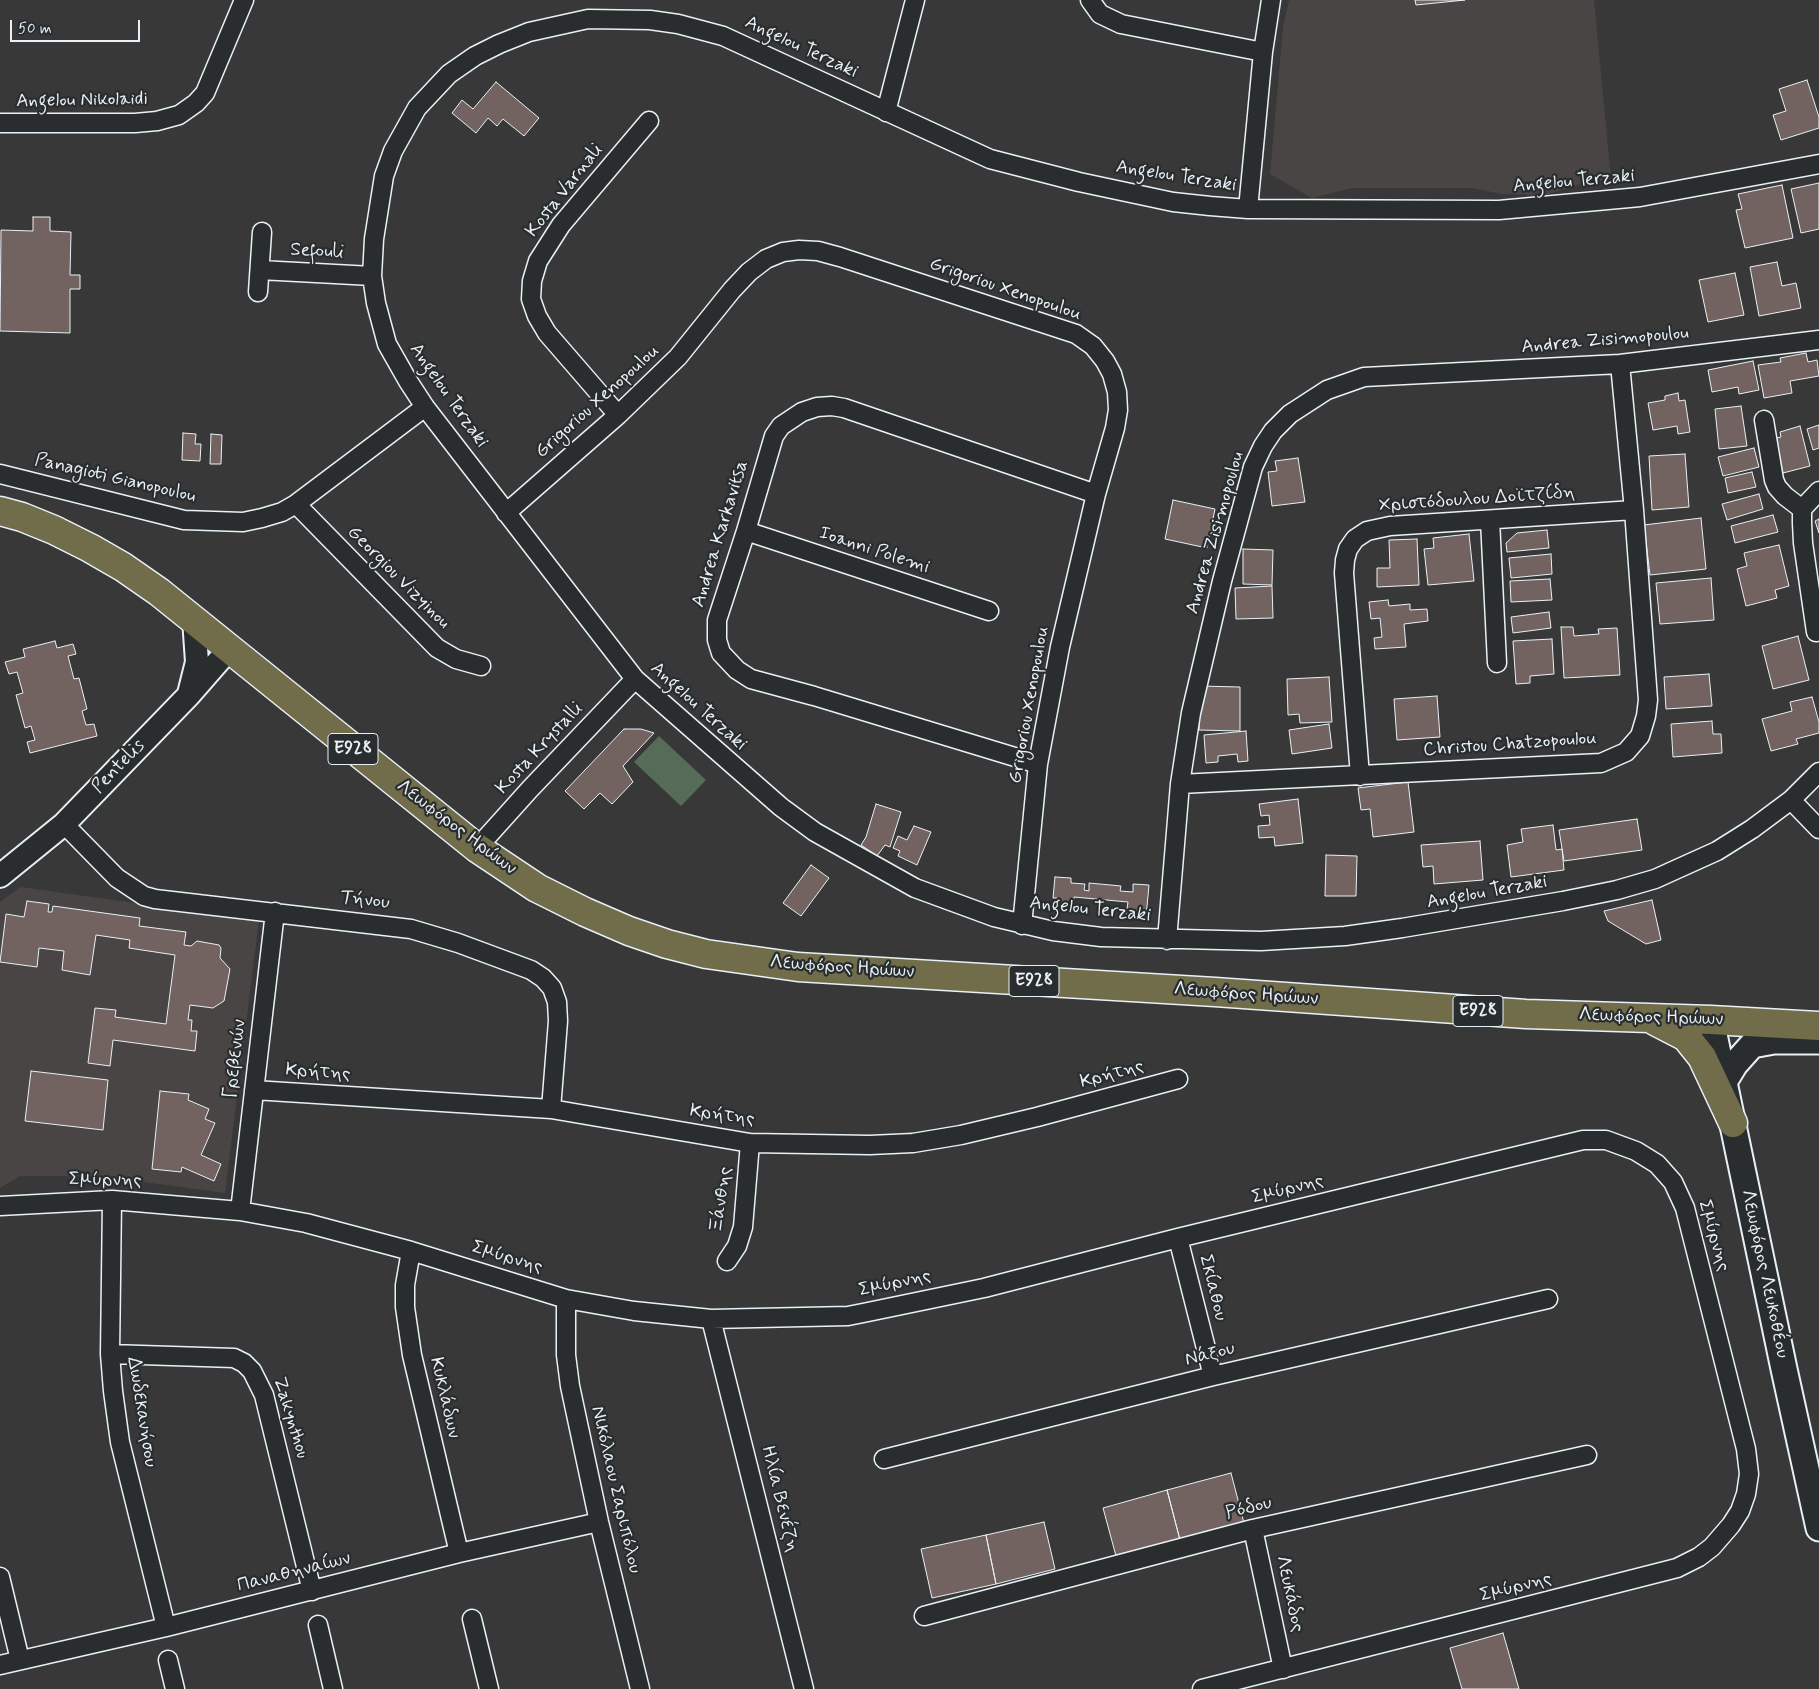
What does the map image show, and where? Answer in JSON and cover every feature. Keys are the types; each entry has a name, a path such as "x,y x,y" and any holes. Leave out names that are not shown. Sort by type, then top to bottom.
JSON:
{"main road":[{"name":"Λεωφόρος Ηρώων","path":"0,512 38,524 90,548 152,587 477,848 538,888 585,912 629,931 706,954 798,967 1196,991 1526,1014 1711,1020 1819,1026"},
{"path":"1649,1018 1686,1038 1702,1057 1733,1123"},
{"name":"Λεωφόρος Λευκοθέου","path":"1711,1020 1819,1528"},
{"path":"1724,1082 1735,1064 1752,1045 1774,1041 1819,1041"}],"street":[{"path":"886,112 916,0"},
{"path":"1090,0 1100,14 1122,24 1263,52"},
{"path":"1248,209 1263,52 1271,0"},
{"name":"Angelou Nikolaidi","path":"0,123 135,123 157,121 180,114 196,103 205,93 238,1"},
{"name":"Angelou Terzaki","path":"1819,164 1640,197 1499,210 1248,209 1173,202 1079,182 990,158 723,36 678,24 650,20 588,19 530,32 499,44 449,74 417,108 393,151 384,176 374,239 372,276 376,303 387,344 399,367 425,407 635,679 781,807 815,832 915,888 994,917 1053,932 1082,935 1167,940 1261,942 1345,936 1498,912 1617,890 1655,879 1717,851 1752,829 1791,800 1819,772"},
{"name":"Kosta Varnali","path":"618,415 547,333 537,316 531,298 532,281 538,261 561,225 649,121"},
{"path":"258,292 262,232"},
{"name":"Grigoriou Xenopoulou","path":"506,513 618,415 678,357 749,272 766,259 783,252 799,250 818,251 1076,334 1093,346 1105,361 1112,374 1117,392 1118,410 1060,647 1038,764 1022,925"},
{"name":"Sefouli","path":"260,270 372,276"},
{"name":"Andrea Zisimopoulou","path":"1167,940 1180,784 1192,713 1216,609 1253,467 1273,431 1290,414 1327,390 1364,377 1620,364 1819,340"},
{"name":"Christou Chatzopoulou","path":"1180,784 1601,763 1626,752 1640,736 1644,727 1648,700 1634,510 1620,364"},
{"name":"Andrea Karkavitsa","path":"1038,764 814,696 751,679 737,670 721,653 717,640 717,620 774,436 789,419 817,407 832,406 844,408 1096,494"},
{"name":"Panagioti Gianopoulou","path":"0,474 184,520 243,522 282,512 296,504 425,407"},
{"path":"1764,420 1774,480 1785,496 1802,509"},
{"path":"1816,632 1803,543 1802,509 1819,491"},
{"name":"Georgiou Vizyinou","path":"296,504 437,648 456,659 481,666"},
{"name":"Χριστόδουλου Δοϊτζίδη","path":"1360,776 1344,573 1348,549 1355,538 1367,531 1390,526 1634,510"},
{"path":"1490,520 1497,663"},
{"name":"Ioanni Polemi","path":"746,531 989,611"},
{"path":"189,695 197,662 194,619"},
{"name":"Pentelis","path":"0,876 64,824 189,695 230,648"},
{"name":"Kosta Krystalli","path":"477,848 530,789 635,679"},
{"path":"1791,800 1819,829"},
{"name":"Τήνου","path":"64,824 107,869 144,896 155,899 411,929 515,963 544,978 552,988 557,1002 558,1021 551,1109"},
{"name":"Γρεβενών","path":"240,1211 275,912"},
{"name":"Κρήτης","path":"254,1090 551,1109 750,1143 870,1145 913,1143 961,1135 1037,1117 1178,1078"},
{"name":"Σμύρνης","path":"0,1206 112,1200 240,1211 306,1223 411,1251 566,1299 634,1312 711,1320 848,1316 868,1312 984,1288 1178,1238 1583,1140 1606,1140 1636,1151 1657,1164 1673,1182 1684,1208 1746,1449 1749,1474 1746,1494 1740,1511 1712,1547 1699,1557 1677,1568 1202,1689"},
{"name":"Ξάνθης","path":"726,1260 737,1246 743,1227 750,1143"},
{"name":"Δωδεκανήσου","path":"112,1200 110,1354 113,1391 120,1442 166,1627"},
{"name":"Σκίαθου","path":"1178,1238 1213,1376"},
{"name":"Κυκλάδων","path":"411,1251 405,1285 405,1307 412,1354 459,1553"},
{"name":"Νικόλαου Σαριπόλου","path":"566,1299 566,1355 570,1386 599,1522 640,1689"},
{"name":"Νάξου","path":"884,1459 1213,1376 1548,1299"},
{"name":"Ηλία Βενέζη","path":"711,1320 804,1689"},
{"name":"Zakynthou","path":"110,1354 234,1358 244,1363 252,1371 264,1395 312,1591"},
{"name":"Ρόδου","path":"924,1616 1253,1529 1587,1455"},
{"name":"Παναθηναίων","path":"0,1665 166,1627 459,1553 599,1522"},
{"name":"Λευκάδος","path":"1253,1529 1283,1669"},
{"path":"0,1577 20,1660"},
{"path":"472,1619 489,1689"},
{"path":"318,1625 333,1689"},
{"path":"168,1660 175,1689"}],"shaded area":[{"path":"1289,0 1594,0 1611,179 1583,183 1545,195 1502,194 1472,188 1352,188 1312,198 1270,174 1283,27"},
{"path":"20,887 259,920 225,1193 100,1176 20,1176 0,1188 0,902"}],"green space":[{"path":"659,736 706,780 681,806 634,762"}],"building":[{"path":"1415,0 1465,0 1416,5"},
{"path":"1807,80 1819,117 1819,128 1781,140 1773,115 1786,111 1779,89"},
{"path":"496,82 539,118 524,136 503,119 497,126 488,118 476,133 452,113 462,100 473,109"},
{"path":"1819,183 1819,229 1801,233 1791,189"},
{"path":"1782,185 1793,238 1745,248 1736,210 1742,209 1738,194"},
{"path":"33,217 50,217 50,231 71,232 70,275 80,275 80,289 70,289 70,333 0,331 1,230 33,231"},
{"path":"1777,262 1782,286 1796,283 1801,308 1759,316 1750,267"},
{"path":"1735,273 1744,315 1708,322 1699,280"},
{"path":"1806,353 1808,362 1817,360 1819,376 1790,381 1792,393 1764,398 1758,365 1781,362 1780,358"},
{"path":"1753,361 1759,390 1739,394 1738,387 1712,392 1708,370"},
{"path":"1678,393 1679,401 1685,400 1690,432 1678,434 1677,426 1653,430 1648,403 1665,400 1665,396"},
{"path":"1741,406 1747,446 1719,449 1715,409"},
{"path":"1819,425 1819,448 1813,450 1807,429"},
{"path":"1800,426 1810,466 1783,473 1773,439 1781,437 1780,432"},
{"path":"183,433 196,434 195,444 201,444 200,461 182,460"},
{"path":"211,434 222,435 221,464 210,464"},
{"path":"1754,448 1759,467 1723,476 1718,457"},
{"path":"1685,454 1689,507 1652,510 1649,456"},
{"path":"1298,458 1305,502 1272,506 1268,472 1277,471 1275,461"},
{"path":"1752,472 1756,487 1728,493 1725,478"},
{"path":"1759,494 1763,509 1727,520 1722,504"},
{"path":"1173,500 1215,509 1207,548 1165,539"},
{"path":"1773,515 1778,532 1735,543 1731,526"},
{"path":"1701,518 1706,569 1650,575 1644,525"},
{"path":"1819,519 1819,533 1815,521"},
{"path":"1547,530 1549,548 1507,552 1506,543 1517,533"},
{"path":"1469,534 1474,581 1428,585 1424,549 1434,548 1433,538"},
{"path":"1417,539 1419,585 1377,587 1377,568 1390,568 1389,540"},
{"path":"1779,545 1789,586 1775,590 1777,598 1746,606 1737,569 1747,566 1744,553"},
{"path":"1243,549 1273,550 1272,585 1243,584"},
{"path":"1551,554 1552,574 1511,578 1509,558"},
{"path":"1711,578 1714,620 1660,624 1656,583"},
{"path":"1550,579 1552,600 1511,602 1510,581"},
{"path":"1272,586 1273,618 1236,619 1235,588"},
{"path":"1388,600 1389,606 1410,604 1410,610 1427,609 1428,621 1404,624 1406,647 1375,649 1374,638 1382,637 1380,618 1371,619 1369,602"},
{"path":"1549,612 1551,628 1513,633 1511,617"},
{"path":"1561,627 1573,627 1574,636 1599,634 1598,629 1617,628 1620,675 1564,678"},
{"path":"1798,636 1809,680 1773,689 1762,646"},
{"path":"1552,639 1554,674 1530,676 1530,683 1516,684 1513,641"},
{"path":"55,641 57,648 73,644 76,654 68,656 74,679 79,678 87,709 82,711 86,725 94,724 97,736 30,753 27,742 35,740 31,726 25,728 16,695 23,693 17,672 9,674 5,662 25,657 23,649"},
{"path":"1709,674 1712,706 1666,709 1664,677"},
{"path":"1329,677 1332,722 1300,723 1299,714 1288,715 1287,679"},
{"path":"1200,686 1240,687 1240,731 1199,730"},
{"path":"1437,696 1440,737 1397,740 1394,699"},
{"path":"1812,697 1819,722 1819,733 1796,739 1798,744 1771,751 1762,719 1792,711 1790,702"},
{"path":"1712,721 1713,734 1721,734 1722,753 1673,757 1671,724"},
{"path":"1329,724 1332,748 1292,754 1289,730"},
{"path":"624,729 641,729 654,733 623,766 633,782 612,804 600,793 584,809 565,791"},
{"path":"1246,731 1248,761 1238,762 1237,754 1218,756 1218,762 1206,763 1204,735"},
{"path":"1408,782 1414,832 1373,837 1370,809 1361,810 1358,788"},
{"path":"1298,799 1303,843 1275,846 1274,837 1259,838 1258,826 1270,825 1269,815 1261,816 1259,804"},
{"path":"876,804 901,812 890,847 885,845 877,856 861,845 866,837"},
{"path":"1637,819 1642,850 1564,861 1559,830"},
{"path":"1553,825 1556,850 1562,849 1564,870 1511,877 1507,845 1523,842 1521,829"},
{"path":"914,826 931,832 917,865 898,856 900,851 893,848 898,836 907,840"},
{"path":"1480,841 1483,880 1434,884 1433,866 1423,867 1421,845"},
{"path":"1326,855 1357,856 1356,896 1325,896"},
{"path":"811,865 829,878 801,916 783,903"},
{"path":"1055,877 1071,878 1071,883 1085,884 1084,890 1089,891 1089,883 1121,886 1120,891 1133,892 1133,884 1149,885 1146,917 1126,915 1128,902 1074,897 1073,906 1056,904 1057,898 1053,898"},
{"path":"1652,900 1661,940 1646,944 1608,921 1604,911"},
{"path":"27,901 49,904 48,912 52,912 53,906 140,918 139,926 186,932 184,945 191,946 197,941 219,945 221,948 220,958 230,969 224,1001 213,1008 190,1005 188,1020 192,1020 191,1031 197,1031 195,1051 113,1040 110,1066 88,1063 95,1008 116,1010 115,1017 166,1024 175,955 129,948 130,940 96,935 90,975 62,970 64,951 39,948 37,967 0,962 6,914 24,917"},
{"path":"31,1071 108,1080 103,1130 25,1121"},
{"path":"160,1091 189,1094 188,1100 209,1109 205,1119 215,1123 201,1155 221,1164 214,1181 182,1167 181,1172 152,1169"},
{"path":"1231,1473 1244,1523 1180,1540 1167,1490"},
{"path":"1167,1490 1180,1540 1116,1556 1103,1508"},
{"path":"1044,1522 1055,1569 996,1584 986,1535"},
{"path":"986,1535 996,1584 932,1598 921,1549"},
{"path":"1503,1633 1519,1689 1462,1689 1450,1648"}]}
